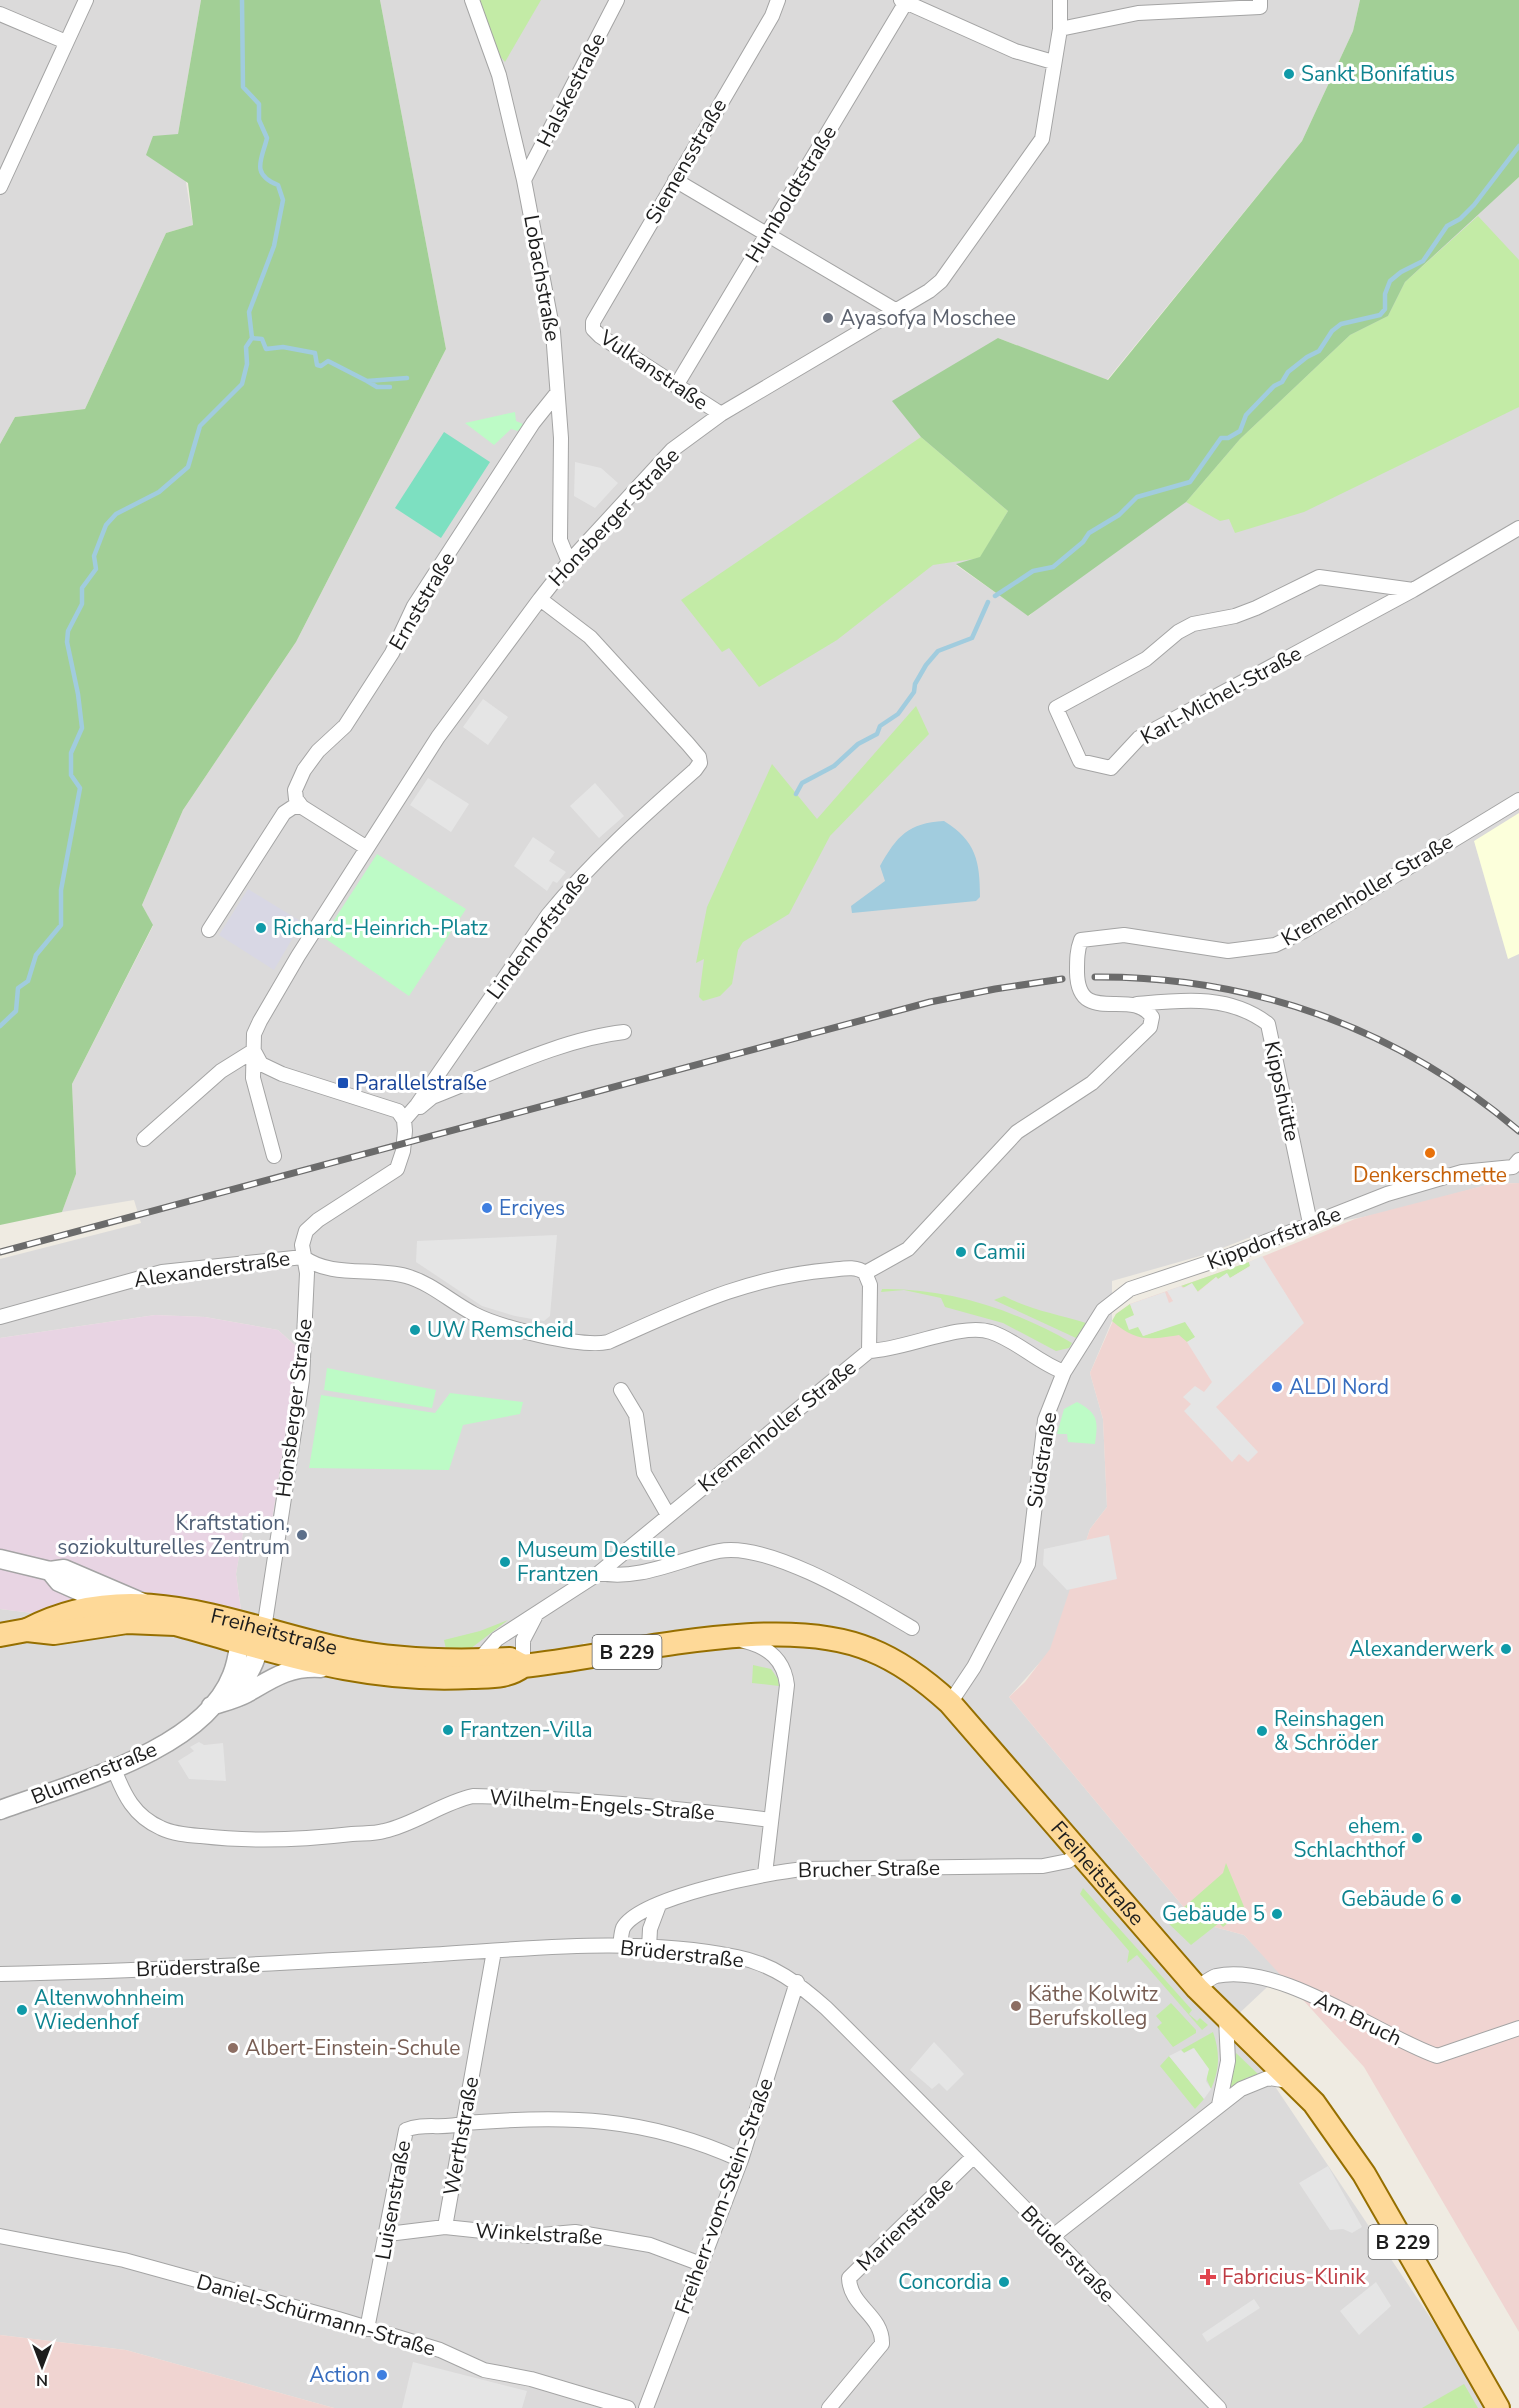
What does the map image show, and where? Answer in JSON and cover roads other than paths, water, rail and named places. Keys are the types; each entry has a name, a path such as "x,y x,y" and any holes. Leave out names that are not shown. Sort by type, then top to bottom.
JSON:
{"main road":[{"name":"Freiheitstraße","path":"0,1635 27,1630 51,1617 113,1606 150,1613 175,1624 379,1656 478,1661 510,1659 523,1666"},
{"name":"Freiheitstraße","path":"27,1630 54,1634 114,1623 150,1613"},
{"name":"Freiheitstraße","path":"251,1635 337,1669 410,1678 511,1675 523,1666 731,1637 805,1636 869,1649 913,1673 950,1703 1081,1851 1197,1988 1297,2083 1341,2139 1364,2174 1498,2408"}],"street":[{"path":"0,187 86,0"},
{"name":"Lobachstraße","path":"472,0 499,75 524,180 553,332 561,438 560,540 569,562"},
{"name":"Halskestraße","path":"524,180 617,0"},
{"name":"Siemensstraße","path":"593,322 772,16 778,0"},
{"name":"Honsberger Straße","path":"274,1156 253,1078 254,1034 367,848 438,737 569,562 672,450 721,414 941,281 1035,151 1046,125 1059,29 1060,0"},
{"path":"903,1 1015,51 1053,62"},
{"name":"Humboldtstraße","path":"676,386 903,1"},
{"path":"1059,29 1138,12 1260,3"},
{"path":"0,14 66,42"},
{"path":"675,180 896,310"},
{"name":"Vulkanstraße","path":"593,322 593,329 600,336 721,414"},
{"name":"Ernststraße","path":"302,807 296,799 296,790 304,770 318,751 345,726 392,653 414,606 533,423 557,393"},
{"name":"Karl-Michel-Straße","path":"1413,590 1318,577 1235,616 1193,624 1178,632 1146,659 1056,708 1080,760 1110,768 1139,738 1413,590 1519,528"},
{"name":"Lindenhofstraße","path":"404,1120 417,1105 548,915 571,887 620,836 695,770 700,763 699,757 688,744 590,637 540,599"},
{"name":"Kremenholler Straße","path":"1134,1004 1107,1005 1087,999 1081,994 1077,986 1077,960 1081,940 1124,935 1228,951 1275,945 1314,924 1519,800"},
{"path":"209,930 284,813 293,807 302,807 367,848"},
{"name":"Kippshütte","path":"1134,1004 1206,1000 1233,1006 1268,1024 1310,1223"},
{"path":"865,1273 908,1249 1017,1132 1092,1083 1150,1027 1152,1017 1146,1009 1134,1004"},
{"path":"144,1139 220,1071 253,1051 261,1064 282,1074 377,1103 398,1111 404,1120 432,1097 599,1035 624,1032"},
{"name":"Honsberger Straße","path":"251,1635 302,1380 307,1273 302,1245 306,1231 318,1220 397,1169 404,1151 404,1120"},
{"name":"Kippdorfstraße","path":"1064,1372 1103,1310 1130,1288 1232,1255 1310,1223 1443,1176 1516,1163"},
{"name":"Alexanderstraße","path":"0,1317 162,1272 303,1257 315,1266 390,1272 408,1276 475,1315 541,1334 593,1345 608,1342 709,1296 760,1281 803,1272 849,1268 865,1273"},
{"name":"Kremenholler Straße","path":"478,1661 497,1639 536,1616 599,1573 869,1351 870,1284 865,1273"},
{"path":"869,1351 892,1350 958,1331 979,1330 990,1332 1007,1340 1064,1372"},
{"name":"Südstraße","path":"950,1703 988,1641 1028,1564 1045,1420 1064,1372"},
{"path":"621,1390 636,1415 644,1473 668,1515"},
{"path":"599,1573 616,1576 633,1574 720,1551 743,1550 842,1587 912,1628"},
{"path":"0,1559 50,1571 64,1569 150,1613"},
{"path":"50,1571 59,1582 113,1606"},
{"path":"523,1666 523,1640 536,1616"},
{"name":"Blumenstraße","path":"0,1810 114,1769 170,1742 211,1706 244,1682 252,1670 251,1635"},
{"path":"731,1637 755,1643 774,1655 784,1668 787,1685 765,1874"},
{"name":"Blumenstraße","path":"211,1706 246,1694 268,1678 289,1671 315,1668 337,1669"},
{"name":"Wilhelm-Engels-Straße","path":"114,1769 123,1794 134,1810 147,1820 173,1832 230,1839 278,1841 382,1832 414,1821 458,1799 473,1796 637,1804 771,1820"},
{"name":"Brucher Straße","path":"620,1946 623,1928 631,1920 659,1905 714,1885 765,1874 804,1869 1043,1866 1068,1861 1081,1851"},
{"path":"649,1948 650,1929 659,1905"},
{"name":"Brüderstraße","path":"0,1974 193,1969 620,1946 737,1957 769,1966 797,1982 898,2078 1219,2408"},
{"name":"Werthstraße","path":"445,2228 494,1951"},
{"name":"Am Bruch","path":"1197,1988 1214,1976 1239,1974 1281,1982 1437,2056 1519,2028"},
{"name":"Freiherr-vom-Stein-Straße","path":"646,2408 741,2160 797,1982"},
{"path":"1219,2105 1228,2061 1226,2016"},
{"path":"1053,2236 1219,2105 1255,2082 1278,2078 1297,2083"},
{"path":"464,2123 537,2117 599,2119 663,2133 741,2160"},
{"name":"Luisenstraße","path":"367,2329 388,2234 406,2130 415,2126 453,2127 464,2123"},
{"name":"Marienstraße","path":"829,2408 882,2344 882,2332 849,2292 849,2278 973,2157"},
{"path":"388,2234 445,2228"},
{"name":"Winkelstraße","path":"445,2228 530,2236 556,2232 597,2235 650,2245 701,2264"},
{"name":"Daniel-Schürmann-Straße","path":"0,2236 124,2260 440,2350 484,2370 531,2379 628,2408"}],"water":[{"path":"944,821 963,836 974,853 979,873 980,897 976,901 852,913 851,906 885,881 880,866 898,839 912,828"}],"waterway":[{"path":"0,1026 16,1011 18,988 28,981 36,955 61,925 61,890 80,788 71,775 71,753 82,728 78,694 67,642 68,631 82,604 82,588 96,569 94,556 106,525 116,514 159,492 188,467 200,426 242,384 247,364 246,347 252,338 249,312 274,246 283,200 278,185 269,181 261,171 261,159 267,138 259,120 259,104 243,87 242,0"},
{"path":"995,596 1033,571 1053,567 1083,542 1089,533 1119,515 1137,497 1190,482 1221,438 1228,438 1240,431 1246,415 1274,386 1282,382 1288,372 1319,351 1332,331 1341,324 1380,315 1385,309 1385,294 1390,281 1401,272 1423,261 1447,226 1460,219 1474,205 1519,146"},
{"path":"252,338 262,339 266,349 283,347 315,353 317,365 321,366 328,361 367,381 407,378"},
{"path":"367,381 377,387 390,387"},
{"path":"796,794 802,783 834,766 858,744 877,734 880,726 898,714 914,692 915,684 926,665 938,651 972,638 988,602"}],"railway":[{"path":"1095,977 1154,979 1211,986 1267,998 1321,1015 1374,1037 1424,1064 1473,1095 1519,1131"},
{"path":"0,1252 930,1002 1062,979"}],"place":[{"name":"Sankt Bonifatius","path":"1289,74"},
{"name":"Ayasofya Moschee","path":"828,318"},
{"name":"Richard-Heinrich-Platz","path":"261,928"},
{"name":"Parallelstraße","path":"343,1083"},
{"name":"Denkerschmette","path":"1430,1153"},
{"name":"Erciyes","path":"487,1208"},
{"name":"Camii","path":"961,1252"},
{"name":"UW Remscheid","path":"415,1330"},
{"name":"ALDI Nord","path":"1277,1387"},
{"name":"Kraftstation, soziokulturelles Zentrum","path":"302,1535"},
{"name":"Museum Destille Frantzen","path":"505,1562"},
{"name":"Alexanderwerk","path":"1506,1649"},
{"name":"Frantzen-Villa","path":"448,1730"},
{"name":"Reinshagen & Schröder","path":"1262,1731"},
{"name":"ehem. Schlachthof","path":"1417,1838"},
{"name":"Gebäude 6","path":"1456,1899"},
{"name":"Gebäude 5","path":"1277,1914"},
{"name":"Käthe Kolwitz Berufskolleg","path":"1016,2006"},
{"name":"Altenwohnheim Wiedenhof","path":"22,2010"},
{"name":"Albert-Einstein-Schule","path":"233,2048"},
{"name":"Fabricius-Klinik","path":"1208,2277"},
{"name":"Concordia","path":"1004,2282"},
{"name":"Action","path":"382,2375"}]}
